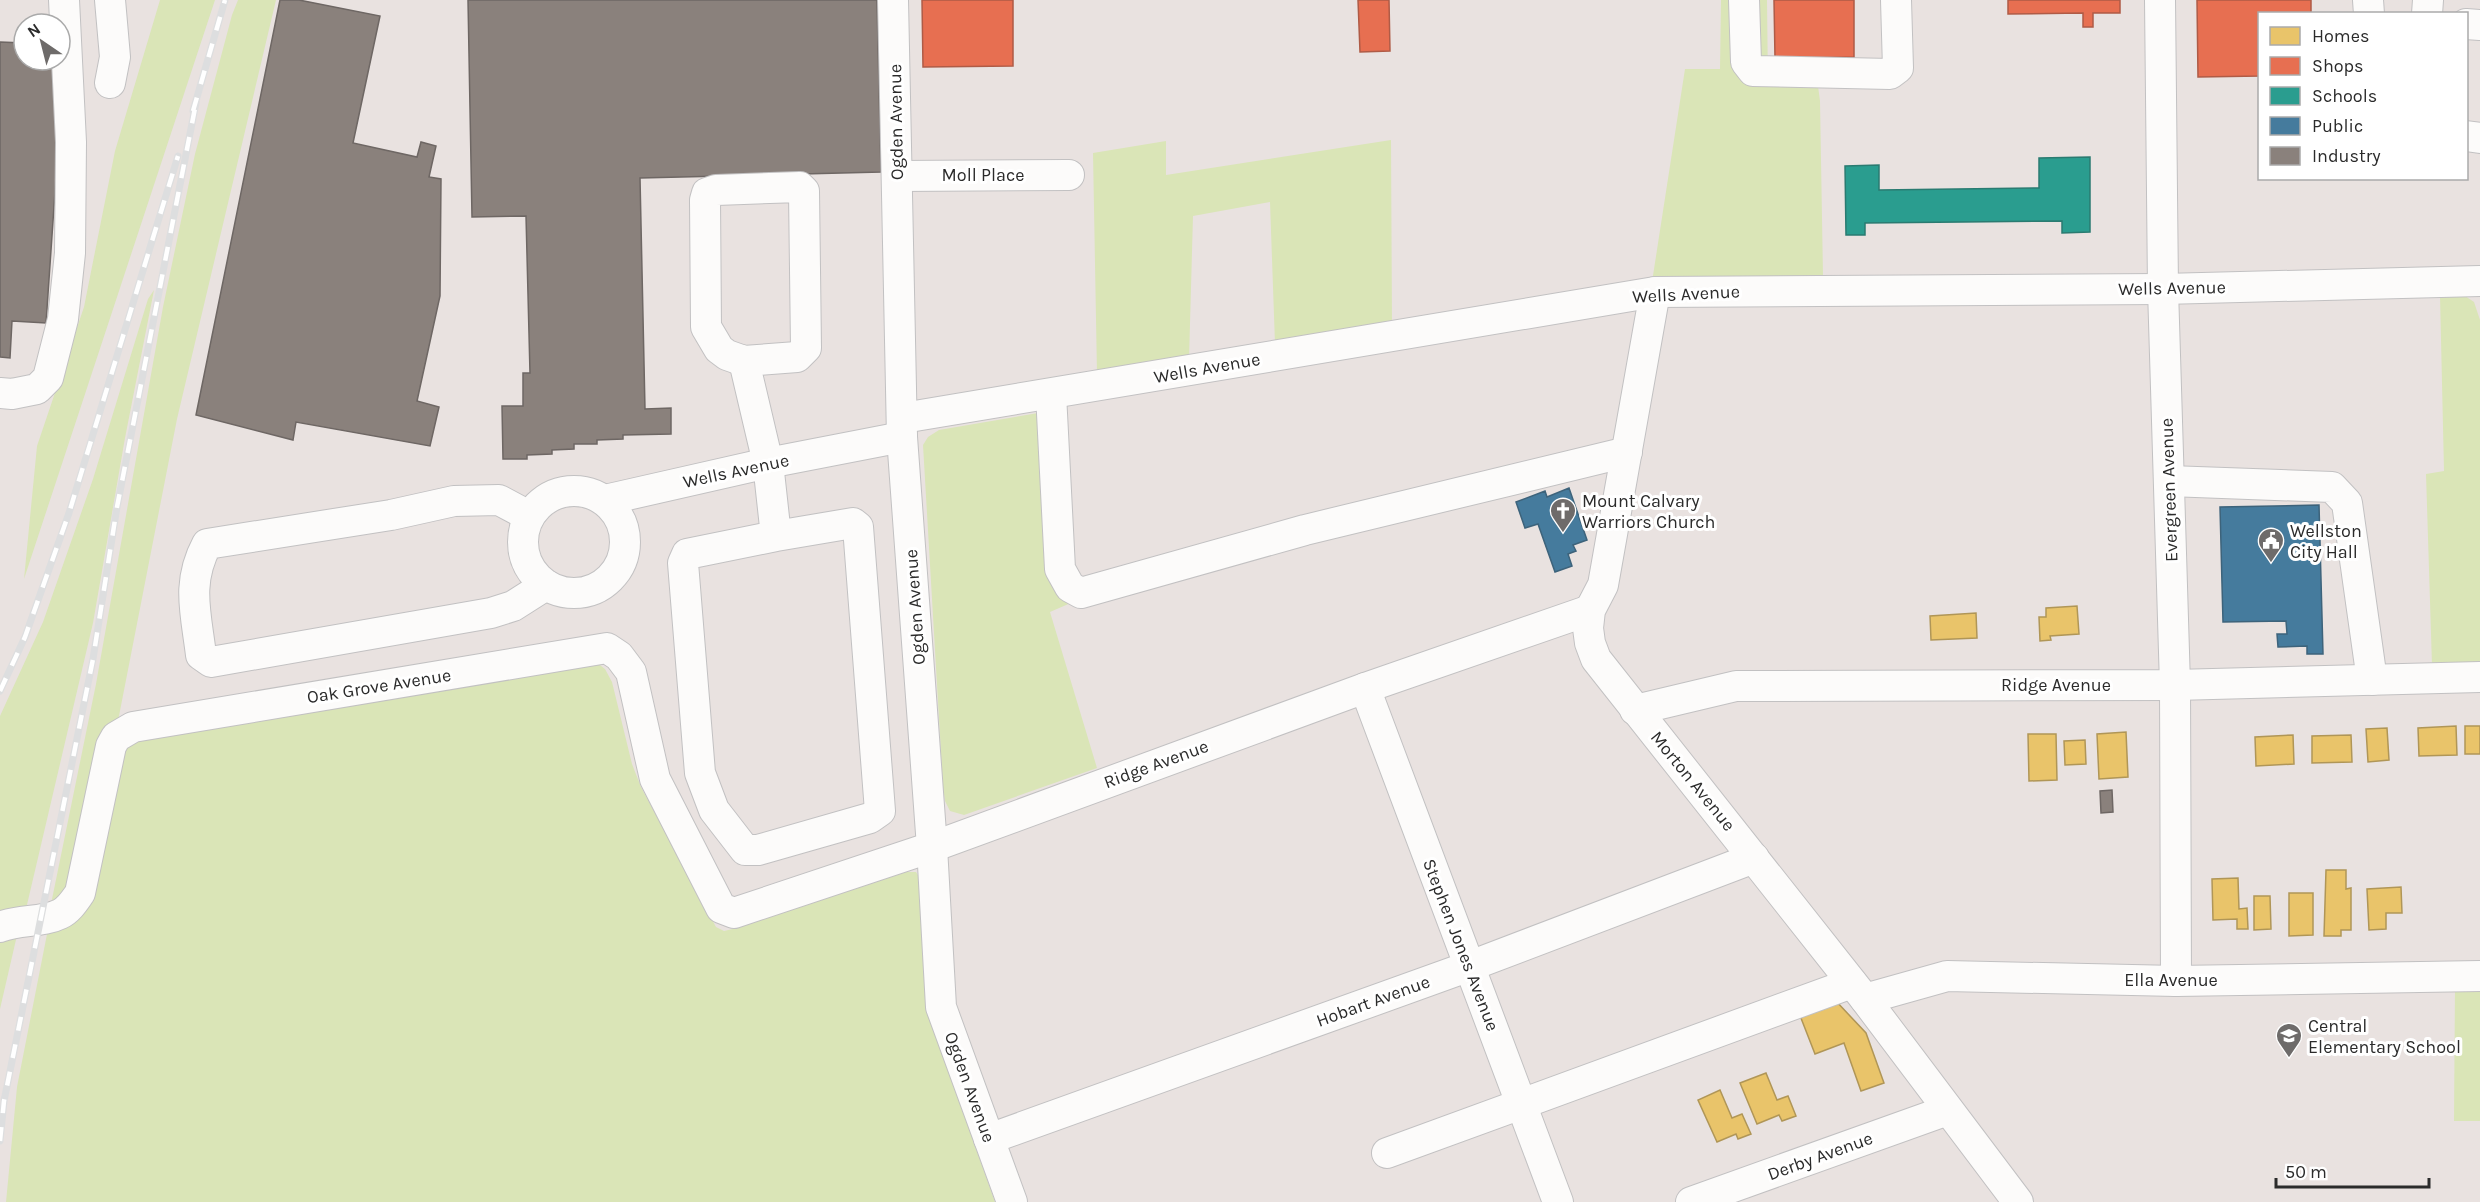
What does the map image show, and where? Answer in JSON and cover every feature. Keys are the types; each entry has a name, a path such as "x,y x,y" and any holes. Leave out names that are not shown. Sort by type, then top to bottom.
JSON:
{"street":[{"path":"0,393 12,394 37,389 48,378 63,319 70,253 71,142 64,0"},
{"path":"110,0 115,57 110,83"},
{"name":"Ogden Avenue","path":"893,0 903,427 941,1007 1012,1202"},
{"path":"1744,2 1746,62 1753,71 1890,74 1898,68 1896,0"},
{"name":"Evergreen Avenue","path":"2160,0 2163,289 2175,685 2176,981"},
{"name":"Moll Place","path":"898,176 1069,175"},
{"path":"800,187 804,191 806,348 797,357 744,361 727,355 719,349 706,327 705,200 707,193 716,190 800,187"},
{"name":"Wells Avenue","path":"605,500 768,463 903,427 1051,394 1655,292 2163,289 2480,281"},
{"name":"Morton Avenue","path":"1655,292 1603,585 1590,610 1590,643 1596,659 1859,991 2018,1202"},
{"path":"744,361 768,463 776,536"},
{"path":"1051,394 1060,569 1070,587 1081,593 1305,530 1627,452"},
{"path":"2169,481 2332,487 2347,503 2372,680"},
{"path":"572,490 590,492 605,500 617,512 624,527 624,552 614,574 602,585 587,592 570,594 554,590 539,581 528,567 523,550 523,533 528,516 540,503 555,494 572,490"},
{"path":"528,516 499,500 454,501 391,515 207,544 200,558 193,583 201,655 212,662 491,613 513,606 546,585"},
{"path":"853,523 858,527 880,811 870,818 758,850 745,850 714,810 700,773 683,563 687,554 776,536 853,523"},
{"name":"Ridge Avenue","path":"721,908 734,913 932,847 1365,688 1590,610"},
{"name":"Oak Grove Avenue","path":"0,927 9,923 60,914 80,893 111,746 116,737 133,727 607,648 619,656 631,672 655,779 721,908"},
{"name":"Ridge Avenue","path":"1635,710 1736,686 2175,685 2480,677"},
{"name":"Stephen Jones Avenue","path":"1365,688 1558,1202"},
{"name":"Hobart Avenue","path":"989,1139 1470,966 1754,858"},
{"name":"Ella Avenue","path":"1388,1153 1859,991 1947,976 2176,981 2480,976"},
{"name":"Derby Avenue","path":"1691,1202 1948,1110"}],"green space":[{"path":"160,0 215,0 24,579 37,446 84,307 115,151"},
{"path":"238,0 276,0 177,419 118,721 74,879 50,909 96,684 163,307 195,154"},
{"path":"1721,0 1767,0 1768,84 1818,86 1823,276 1652,282 1685,69 1720,69"},
{"path":"1391,140 1392,325 1275,344 1270,202 1193,216 1189,360 1097,374 1093,153 1166,141 1166,175"},
{"path":"154,290 125,438 93,623 26,909 0,916 0,716 43,622 93,479 148,299"},
{"path":"2462,294 2474,302 2480,320 2480,665 2432,665 2426,474 2444,471 2440,295"},
{"path":"1056,410 1073,602 1050,612 1097,768 964,815 950,811 945,801 943,787 923,445 928,437 939,430"},
{"path":"596,662 605,669 612,682 632,764 641,787 716,927 724,931 737,928 903,872 916,872 921,880 936,1036 995,1202 6,1202 17,1087 48,929 68,922 121,749 135,738"},
{"path":"18,931 0,1009 0,935"},
{"path":"2455,985 2480,985 2480,1121 2454,1121"}],"building: Homes":[{"path":"2077,606 2079,634 2050,636 2051,640 2040,641 2039,617 2046,617 2046,608"},
{"path":"1976,613 1977,638 1931,640 1930,616"},
{"path":"2456,726 2457,755 2419,756 2418,728"},
{"path":"2465,726 2480,726 2480,754 2465,754"},
{"path":"2387,728 2389,760 2368,762 2366,729"},
{"path":"2126,732 2128,777 2099,779 2097,734"},
{"path":"2028,734 2056,734 2057,780 2029,781"},
{"path":"2293,735 2294,764 2256,766 2255,737"},
{"path":"2351,735 2352,762 2312,763 2312,736"},
{"path":"2085,740 2086,764 2065,765 2064,741"},
{"path":"2326,870 2346,870 2346,889 2351,888 2351,930 2341,930 2341,936 2324,936"},
{"path":"2238,878 2239,909 2247,908 2248,929 2237,929 2237,919 2213,920 2212,879"},
{"path":"2401,887 2402,913 2386,913 2386,929 2369,930 2367,889"},
{"path":"2289,893 2313,893 2313,935 2289,936"},
{"path":"2254,896 2270,896 2271,929 2254,930"},
{"path":"1835,1000 1866,1033 1884,1083 1861,1091 1844,1043 1815,1054 1799,1013"},
{"path":"1766,1073 1777,1100 1788,1096 1796,1116 1782,1121 1779,1115 1757,1124 1740,1083"},
{"path":"1720,1090 1732,1118 1742,1114 1751,1134 1738,1139 1736,1134 1717,1142 1698,1100"}],"building: Shops":[{"path":"922,0 1013,0 1013,66 923,67"},
{"path":"1358,0 1389,0 1390,51 1360,52"},
{"path":"1774,0 1854,0 1854,57 1775,58"},
{"path":"2008,0 2120,0 2120,13 2093,13 2093,27 2083,27 2083,13 2008,14"},
{"path":"2197,0 2311,0 2311,12 2258,12 2258,76 2198,77"}],"building: Schools":[{"path":"2090,157 2090,232 2062,233 2062,221 1865,223 1865,235 1846,235 1845,166 1879,165 1879,190 2039,188 2039,158"}],"building: Public":[{"name":"Mount Calvary Warriors Church","path":"1569,488 1587,540 1573,545 1576,551 1568,554 1572,566 1555,572 1538,524 1525,528 1516,502 1545,491 1547,497"},
{"name":"Wellston City Hall","path":"2319,505 2323,654 2307,654 2307,646 2278,647 2277,634 2287,634 2286,621 2223,622 2220,507"}],"building: Industry":[{"path":"280,0 299,0 380,16 353,143 417,157 421,142 436,146 429,177 441,179 440,296 417,401 439,407 430,446 296,422 293,440 196,415"},
{"path":"468,0 877,0 881,172 640,178 645,409 671,408 671,434 623,435 623,439 597,440 597,444 574,444 574,449 552,450 552,454 527,455 527,459 503,459 502,406 523,406 523,373 530,373 526,216 472,217"},
{"path":"0,42 12,42 12,72 63,72 46,323 12,321 10,358 0,357"},
{"path":"2112,790 2113,812 2101,813 2100,791"}],"railway":[{"path":"193,111 225,0"},
{"path":"0,1141 4,1101 93,659 117,507 196,103"},
{"path":"0,691 25,637 69,513 178,156"}],"place":[{"name":"Mount Calvary Warriors Church","path":"1563,534"},
{"name":"Wellston City Hall","path":"2271,564"},
{"name":"Central Elementary School","path":"2289,1059"}]}
